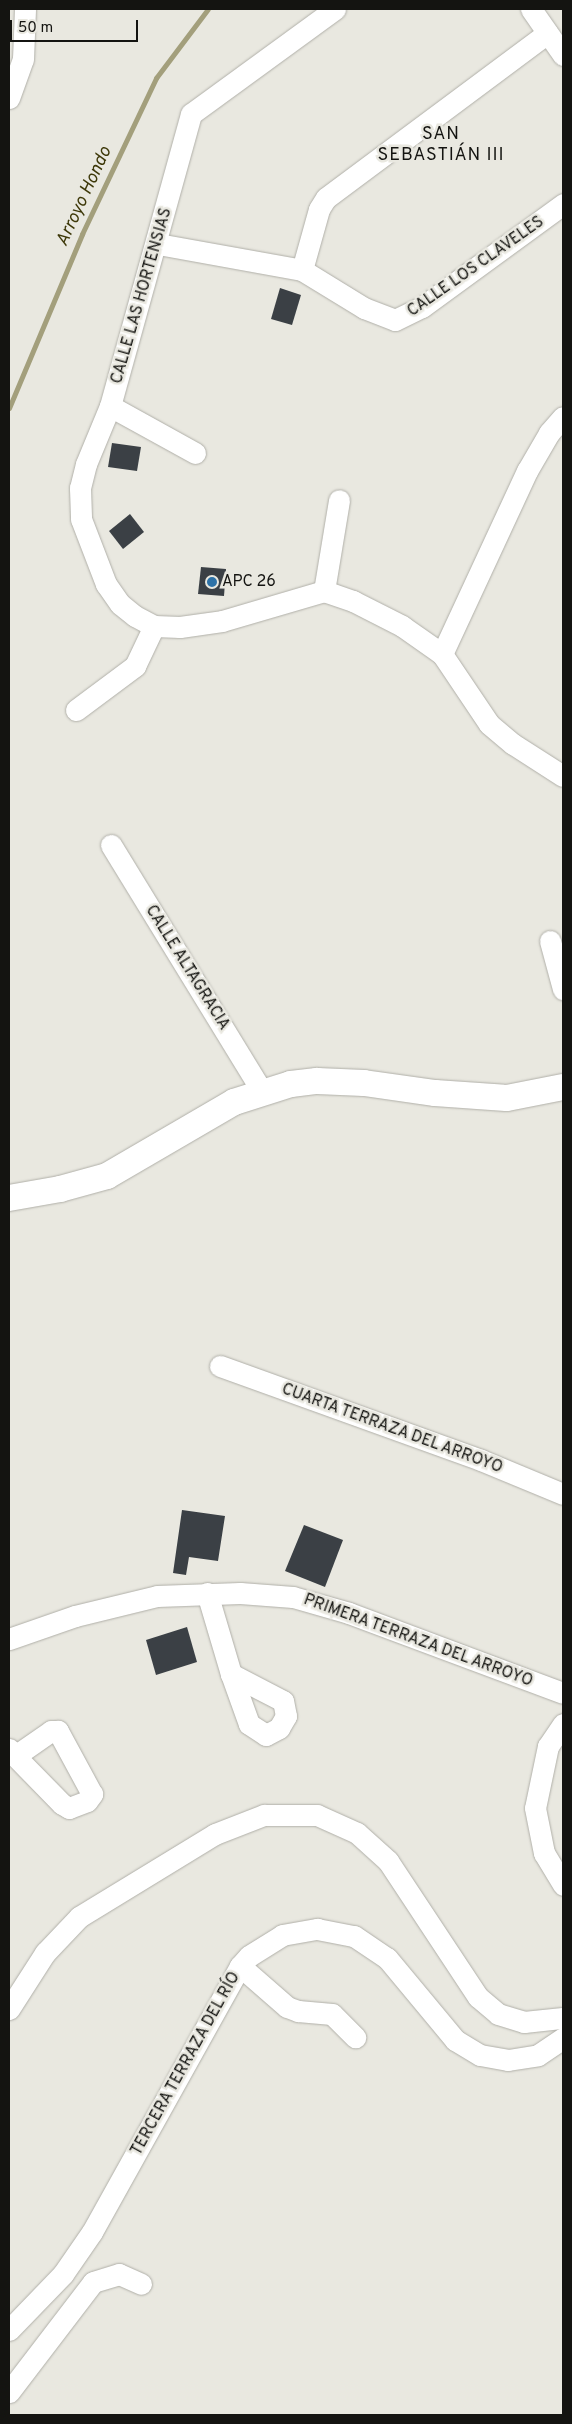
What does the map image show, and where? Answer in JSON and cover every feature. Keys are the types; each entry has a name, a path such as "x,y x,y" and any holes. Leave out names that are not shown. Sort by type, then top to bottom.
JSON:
{"main road":[{"path":"9,1198 60,1189 107,1176 234,1102 262,1091 317,1081 507,1098 563,1087"}],"street":[{"path":"9,98 23,59 25,9"},
{"name":"CALLE LAS HORTENSIAS","path":"154,626 127,610 106,584 82,519 79,503 83,475 110,406 158,244 191,114 335,9"},
{"path":"531,9 563,55"},
{"path":"158,244 302,270 319,209 326,198 547,32"},
{"name":"CALLE LOS CLAVELES","path":"302,270 385,319 404,318 422,307 563,204"},
{"path":"110,406 195,454"},
{"path":"442,654 527,470 563,417"},
{"path":"324,591 339,500"},
{"path":"76,710 135,666 154,626 180,627 222,621 324,591 381,614 442,654 489,724 513,744 563,776"},
{"name":"CALLE ALTAGRACIA","path":"111,845 262,1091"},
{"path":"550,941 563,989"},
{"name":"CUARTA TERRAZA DEL ARROYO","path":"220,1366 481,1460 563,1494"},
{"path":"207,1593 231,1674"},
{"name":"PRIMERA TERRAZA DEL ARROYO","path":"9,1637 75,1616 157,1596 207,1593 294,1597 349,1613 563,1693"},
{"path":"563,1724 548,1746 535,1808 544,1853 563,1885"},
{"path":"9,2009 44,1953 79,1917 215,1834 264,1815 316,1815 358,1833 388,1861 478,1997 498,2014 524,2022 563,2018"},
{"name":"TERCERA TERRAZA DEL RÍO","path":"9,2330 62,2274 92,2232 240,1966 249,1956 282,1935 317,1928 354,1936 386,1958 455,2040 480,2055 508,2060 538,2055 563,2038"},
{"path":"240,1966 288,2007 298,2011 332,2014 355,2037"},
{"path":"9,2392 93,2282 119,2274 141,2284"}],"building":[{"path":"280,288 301,295 292,325 271,319"},
{"path":"112,443 141,447 137,471 108,467"},
{"path":"130,514 144,532 123,549 109,531"},
{"name":"APC 26","path":"201,567 226,569 224,596 198,594"},
{"path":"182,1510 225,1516 218,1561 189,1557 186,1575 173,1573"},
{"path":"304,1525 343,1540 325,1587 285,1571"},
{"path":"187,1627 197,1662 156,1675 146,1640"}],"waterway":[{"name":"Arroyo Hondo","path":"9,408 82,234 156,78 208,9"}],"place":[{"name":"APC 26","path":"212,582"}],"district":[{"name":"SAN SEBASTIÁN III","path":"441,146"}]}
